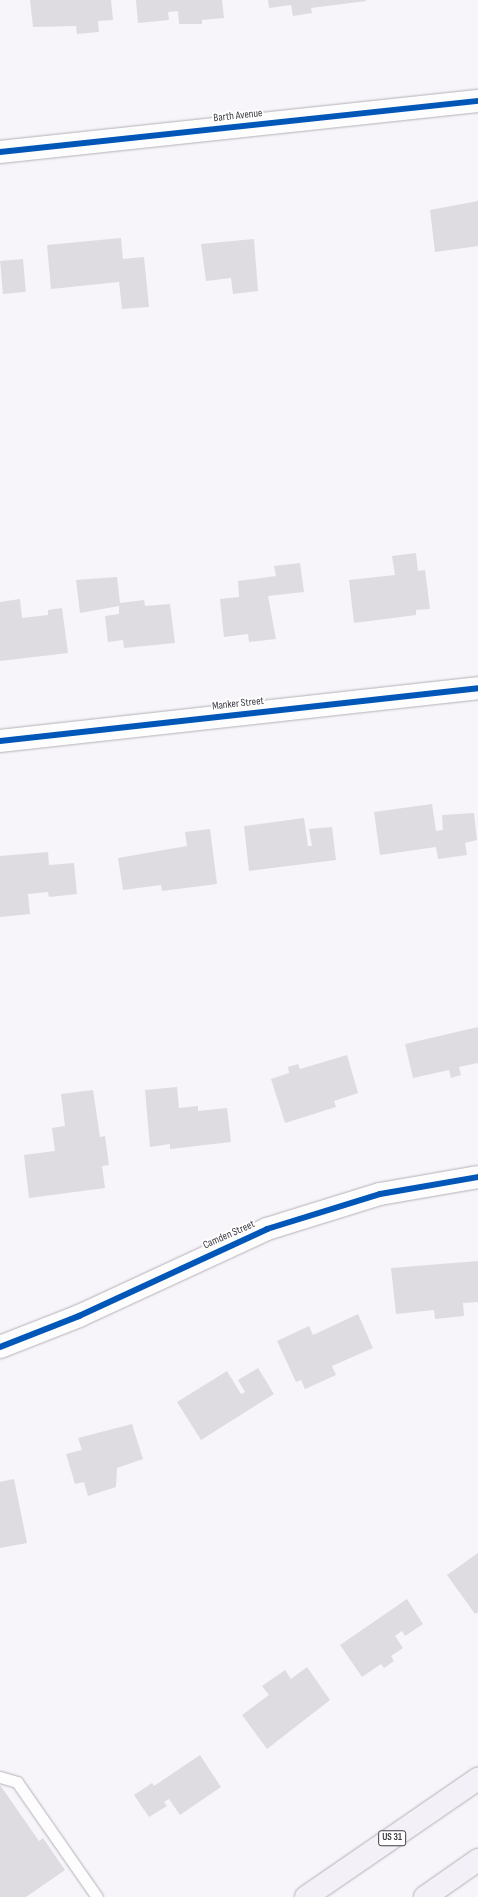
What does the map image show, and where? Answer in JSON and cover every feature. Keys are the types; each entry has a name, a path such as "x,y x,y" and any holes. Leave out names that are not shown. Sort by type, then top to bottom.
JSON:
{"main road":[{"name":"US 31","path":"306,1897 478,1779"},
{"path":"425,1897 478,1860"}],"street":[{"name":"Barth Avenue","path":"0,152 478,101"},
{"name":"Manker Street","path":"0,741 478,688"},
{"name":"Camden Street","path":"0,1347 79,1316 267,1229 374,1196 478,1177"}],"lane":[{"path":"0,1777 18,1782 93,1896"}],"building":[{"path":"30,0 111,0 113,20 98,21 99,32 77,34 76,26 33,27"},
{"path":"136,0 222,0 224,18 202,20 202,24 179,24 178,11 168,12 169,20 138,23"},
{"path":"268,0 366,1 311,8 312,13 293,16 291,5 269,8"},
{"path":"478,201 478,246 435,252 430,210"},
{"path":"121,238 123,259 144,257 149,307 122,309 119,282 51,289 47,245"},
{"path":"254,239 258,291 233,294 231,278 206,281 201,244"},
{"path":"23,259 26,292 3,294 0,261"},
{"path":"416,553 418,571 425,570 430,609 416,610 416,615 354,623 349,580 395,575 392,556"},
{"path":"300,563 304,592 268,596 276,639 249,642 248,634 224,637 220,599 239,597 238,581 276,576 274,566"},
{"path":"117,577 120,603 144,600 145,606 170,604 175,643 124,648 123,640 108,642 105,616 119,614 119,606 80,613 76,580"},
{"path":"20,599 22,618 48,615 48,610 62,608 68,653 0,661 0,602"},
{"path":"432,804 436,831 443,830 442,815 474,813 477,840 465,843 467,855 438,859 436,847 380,855 374,812"},
{"path":"304,818 308,846 312,846 309,829 332,827 336,860 249,871 244,826"},
{"path":"210,829 217,884 162,891 161,885 123,890 118,858 187,846 185,832"},
{"path":"48,852 49,865 74,863 77,894 49,897 48,892 28,894 30,914 0,917 0,856"},
{"path":"478,1027 478,1063 459,1067 461,1075 451,1078 449,1070 413,1078 405,1044"},
{"path":"347,1055 358,1093 334,1101 336,1107 285,1123 271,1079 289,1073 288,1067 298,1064 300,1069"},
{"path":"177,1087 179,1108 198,1106 198,1111 227,1108 231,1142 170,1149 170,1144 150,1147 145,1090"},
{"path":"93,1090 100,1137 105,1136 109,1165 102,1166 105,1188 29,1198 24,1155 55,1151 52,1128 65,1126 61,1094"},
{"path":"478,1261 478,1302 463,1303 464,1316 435,1319 434,1310 396,1314 391,1268"},
{"path":"358,1314 373,1348 332,1366 336,1375 305,1389 301,1380 296,1382 277,1341 309,1326 313,1335"},
{"path":"258,1368 274,1394 201,1440 177,1402 227,1371 241,1394 245,1392 238,1380"},
{"path":"132,1424 143,1459 117,1468 116,1487 88,1496 84,1482 75,1484 66,1454 82,1450 78,1438"},
{"path":"14,1479 27,1543 0,1548 0,1482"},
{"path":"478,1553 478,1612 475,1614 447,1575"},
{"path":"407,1599 423,1624 405,1636 402,1631 395,1636 403,1648 391,1656 394,1661 384,1668 381,1664 362,1677 340,1645"},
{"path":"307,1667 330,1700 267,1749 242,1715 269,1695 262,1686 285,1670 291,1679"},
{"path":"200,1755 221,1787 180,1815 169,1799 164,1802 167,1806 149,1817 134,1795 152,1783 154,1786"},
{"path":"0,1785 39,1841 43,1838 65,1870 26,1897 0,1897"}],"cycle path":[{"path":"0,152 478,101"},
{"path":"0,741 478,688"},
{"path":"0,1347 79,1316 267,1229 380,1194 478,1177"}]}
